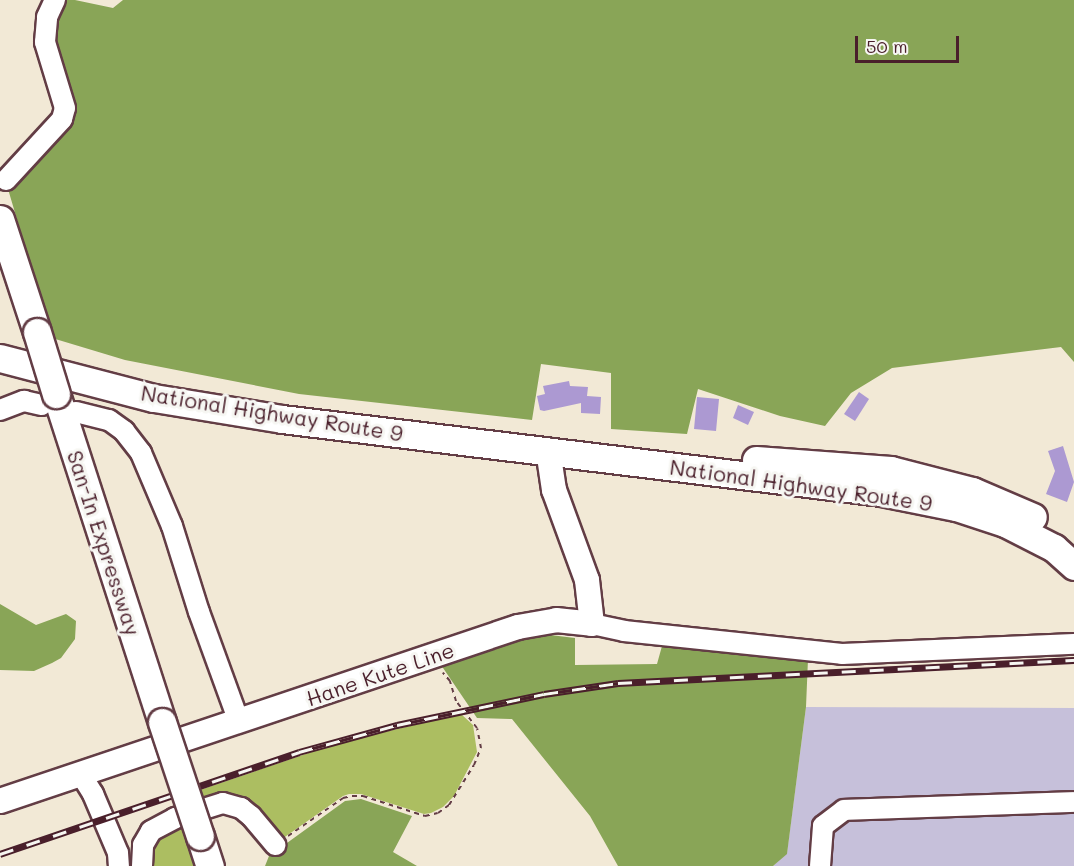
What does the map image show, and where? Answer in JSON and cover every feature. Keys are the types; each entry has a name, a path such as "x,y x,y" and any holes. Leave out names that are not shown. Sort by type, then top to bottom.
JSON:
{"highway":[{"name":"San-In Expressway","path":"0,219 58,404 210,866"},
{"name":"National Highway Route 9","path":"0,358 154,398 282,419 881,492 956,507 1015,528 1054,548 1074,566"},
{"name":"National Highway Route 9","path":"548,450 694,455 891,470 972,491 1011,506 1074,542"}],"main road":[{"path":"548,450 554,490 587,580 592,624"},
{"name":"Hane Kute Line","path":"0,801 518,627 556,620 592,624"}],"street":[{"path":"6,180 62,119 65,108 45,42 47,17 55,0"},
{"path":"0,410 24,401 58,404 109,420 124,431 141,453 172,526 199,612 239,722"},
{"path":"592,624 624,632 842,654 1074,644"},
{"path":"80,773 93,794 118,853 118,866"},
{"path":"820,866 823,826 844,810 1074,802"},
{"path":"142,866 143,845 151,831 175,818 223,803 241,808 251,816 275,845"}],"path":[{"path":"275,845 342,798 352,795 363,796 425,816 438,813 448,805 474,765 481,748 477,728 456,701 450,681 429,657"}],"shaded area":[{"path":"806,707 1074,708 1074,866 773,866 787,853"}],"green space":[{"path":"59,0 75,0 113,8 123,0 1074,0 1074,362 1061,347 892,368 851,393 825,426 780,416 698,389 687,434 611,429 611,373 541,364 532,420 299,394 125,360 52,338 8,189 63,129 51,54"},
{"path":"0,604 36,625 66,614 76,621 75,639 61,658 34,671 0,670"},
{"path":"542,634 575,638 575,665 657,664 662,646 808,659 806,707 787,854 773,866 618,866 590,816 512,719 477,718 439,662 493,641"},
{"path":"461,714 473,725 477,752 454,796 443,807 431,813 424,814 361,794 349,794 282,839 254,812 204,806 197,791 338,743"},
{"path":"361,799 412,816 393,852 417,866 265,866 269,856 345,801"},
{"path":"185,819 199,866 146,866 149,843"}],"building":[{"path":"569,381 570,386 588,387 587,396 601,397 600,414 581,413 581,403 540,410 537,396 545,394 543,386"},
{"path":"859,392 869,399 855,421 844,414"},
{"path":"697,397 719,399 716,431 694,429"},
{"path":"738,405 754,412 748,425 733,418"},
{"path":"1063,446 1074,482 1067,502 1046,494 1055,471 1048,451"}],"railway":[{"path":"0,854 299,752 397,725 544,694 618,683 1074,660"}]}
